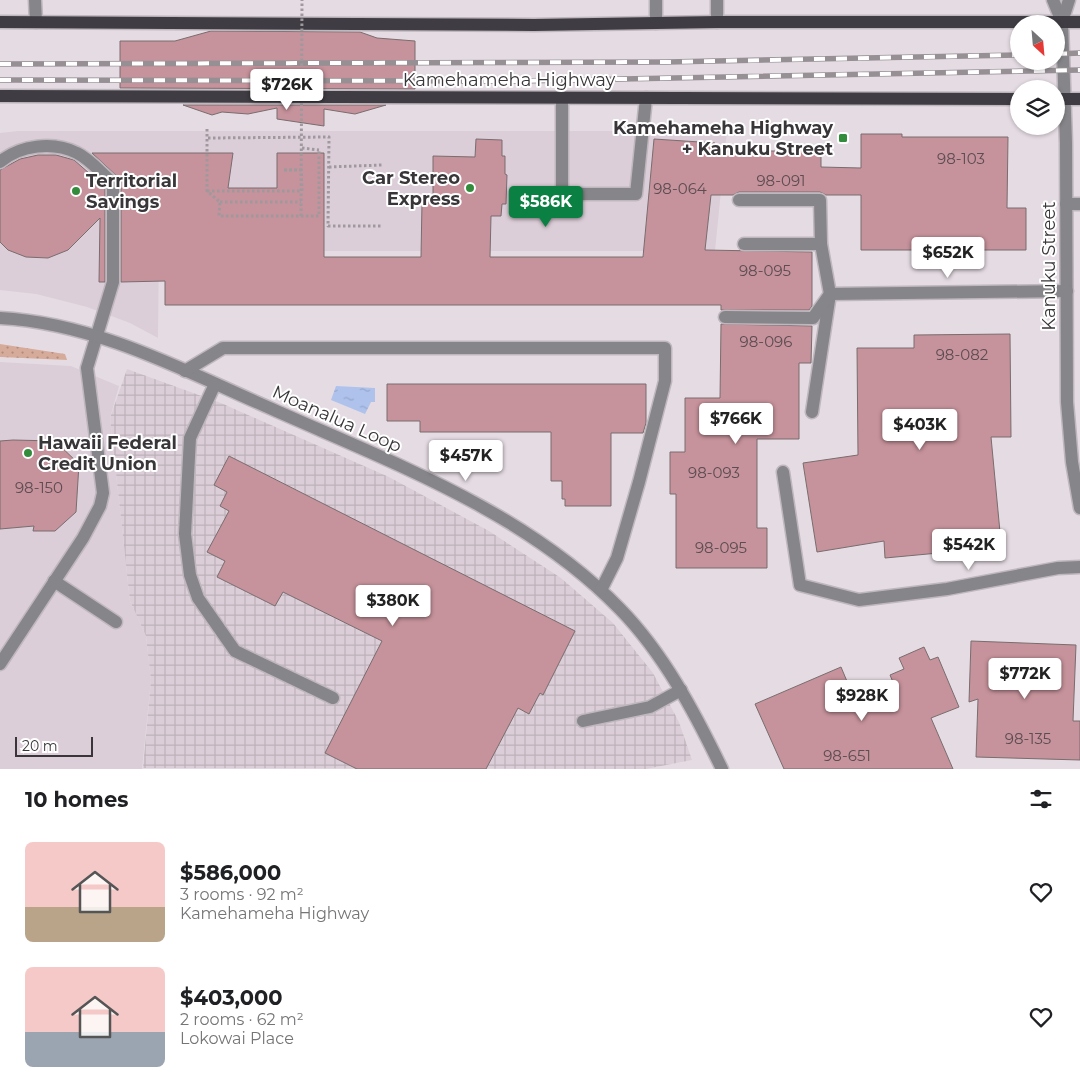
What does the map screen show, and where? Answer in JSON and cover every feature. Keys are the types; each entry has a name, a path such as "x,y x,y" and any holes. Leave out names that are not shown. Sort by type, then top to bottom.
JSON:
{"main road":[{"path":"0,22 534,25 717,22 1010,22"},
{"path":"1065,22 1080,22"},
{"name":"Kamehameha Highway","path":"0,96 1010,99"},
{"path":"1065,99 1080,99"}],"street":[{"path":"35,0 36,22"},
{"path":"656,0 656,23"},
{"path":"717,0 717,22"},
{"path":"1052,0 1059,15"},
{"path":"1064,15 1069,0"},
{"path":"0,103 19,96"},
{"path":"562,98 562,194 636,194 646,98"},
{"name":"Kanuku Street","path":"1062,135 1066,204 1067,291 1074,402 1074,476 1080,508"},
{"path":"0,162 8,155 27,147 58,147 78,153 112,184 113,282 87,368 103,493 100,506 93,520 0,664"},
{"path":"739,200 820,200 821,244 830,294 812,412"},
{"path":"1066,204 1080,204"},
{"path":"1066,232 1080,232"},
{"path":"744,244 821,244"},
{"path":"830,294 1067,291"},
{"path":"724,318 813,318 830,294"},
{"name":"Moanalua Loop","path":"0,318 62,327 96,336 185,371 459,494 537,541 570,564 601,590 638,629 681,690 722,769"},
{"path":"185,371 223,348 665,348 665,381 639,482 617,558 601,590"},
{"path":"215,384 190,438 185,534 190,575 198,598 235,651 333,698"},
{"path":"783,472 800,585 859,600 947,589 1058,568 1080,568"},
{"path":"54,581 116,622"},
{"path":"583,720 650,707 681,690"}],"path":[{"path":"302,0 302,41"},
{"path":"301,216 302,0"},
{"path":"284,170 302,170 302,102"},
{"path":"207,129 208,191 220,202 301,202"},
{"path":"208,138 329,137 328,226 382,226"},
{"path":"220,202 219,216 319,216 319,150 302,149"},
{"path":"329,166 382,166"},
{"path":"284,170 302,170"},
{"path":"208,191 302,191 302,170 284,170"}],"shaded area":[{"path":"18,131 727,131 715,251 159,251 158,338 130,323 87,307 36,294 0,290 0,133"},
{"path":"0,344 65,354 67,360 0,357"},
{"path":"0,362 71,366 119,386 110,418 130,601 146,636 151,680 142,769 0,769"},
{"path":"127,369 221,403 389,477 489,531 561,578 613,623 653,673 679,722 692,760 646,769 143,768 151,680 146,636 130,601 110,418"}],"water":[{"path":"336,386 375,388 375,402 371,402 365,414 331,400"}],"building":[{"path":"211,31 360,32 377,38 415,41 415,89 120,88 120,41 175,41"},
{"path":"183,105 386,105 355,114 324,109 324,126 277,119 277,108 248,114 222,112 212,115"},
{"path":"861,134 902,134 902,137 1008,137 1007,208 1026,208 1026,250 861,250 861,195 826,195 820,192 739,192 733,195 711,195 705,250 812,252 812,306 809,310 721,310 721,305 165,305 165,281 121,282 121,180 92,153 233,153 228,188 277,188 277,153 324,153 324,257 421,257 422,202 433,202 433,156 475,157 476,139 502,140 502,156 505,156 505,174 507,175 506,204 502,204 501,216 491,216 490,257 643,257 654,139 715,143 715,151 821,151 821,167 861,168"},
{"path":"38,155 56,155 74,160 105,187 105,282 99,282 100,218 68,250 48,258 26,257 8,250 0,242 0,170 20,159"},
{"path":"721,324 812,326 811,363 799,363 799,439 757,439 757,528 767,528 767,568 676,568 676,494 670,494 670,452 685,452 685,398 720,398"},
{"path":"1010,334 1011,437 991,437 1002,553 960,556 960,551 885,558 884,541 817,552 803,463 858,455 857,348 914,348 914,335"},
{"path":"387,384 646,384 646,423 643,433 611,433 611,506 565,506 565,499 562,499 562,481 551,481 551,432 420,432 420,421 387,421"},
{"path":"0,441 55,441 79,464 76,512 55,531 33,531 34,526 0,529"},
{"path":"229,456 575,631 543,695 540,693 529,714 518,708 486,769 357,769 325,753 382,641 283,592 275,606 217,577 225,561 207,552 229,511 220,506 227,492 214,485"},
{"path":"971,641 1076,645 1073,721 1080,721 1080,760 976,757 978,699 969,702"},
{"path":"924,647 930,660 938,657 959,707 931,718 953,769 784,769 755,704 841,667 859,710 898,694 890,675 904,669 899,658"}],"railway":[{"path":"1065,54 1080,53"},
{"path":"0,64 667,62 1010,55"},
{"path":"0,80 519,81 1080,70"}],"place":[{"name":"Kamehameha Highway + Kanuku Street","path":"843,138"},
{"name":"Car Stereo Express","path":"470,188"},
{"name":"Territorial Savings","path":"76,191"},
{"name":"Hawaii Federal Credit Union","path":"28,453"}]}
